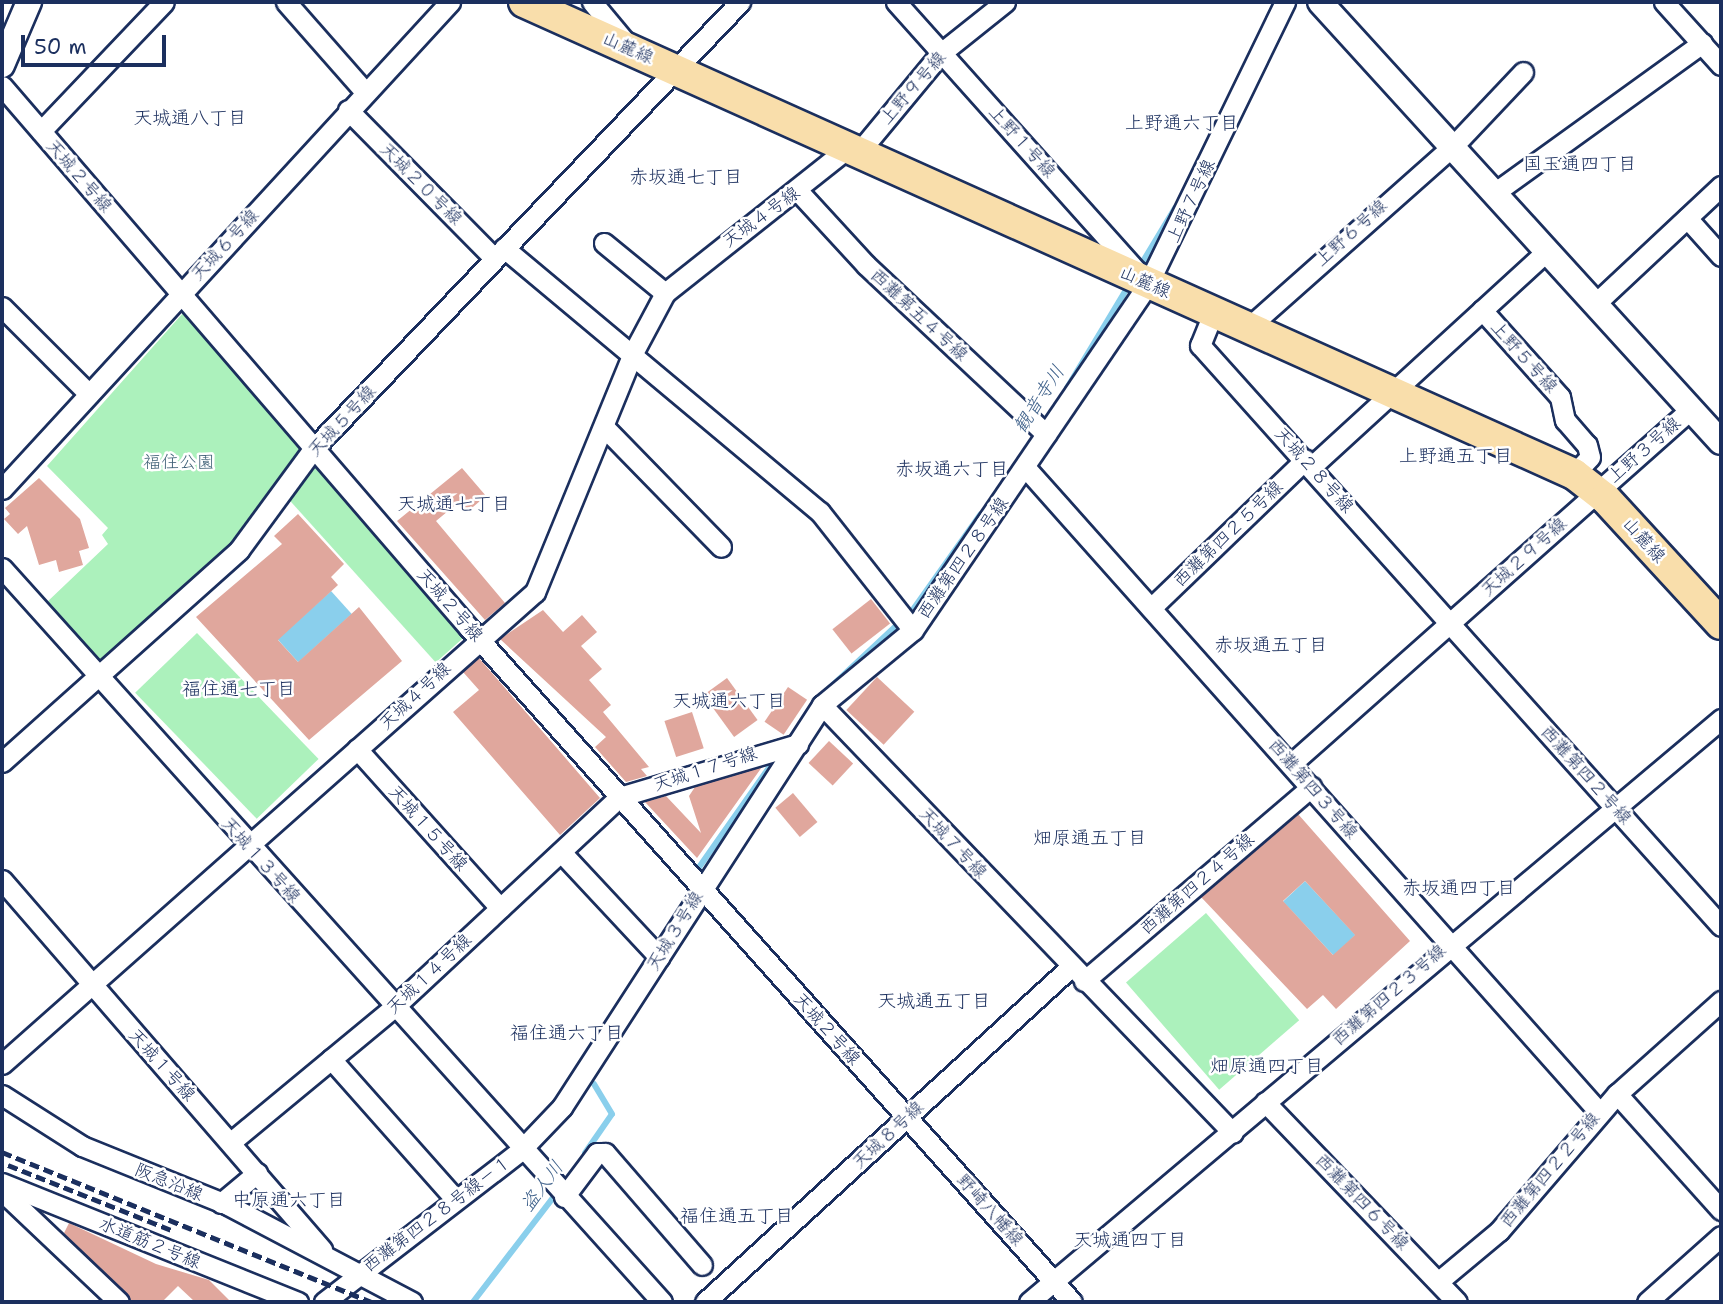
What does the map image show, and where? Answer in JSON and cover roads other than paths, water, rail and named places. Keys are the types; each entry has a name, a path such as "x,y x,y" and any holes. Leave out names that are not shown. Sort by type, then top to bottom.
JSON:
{"main road":[{"name":"山麓線","path":"524,2 1394,391 1585,482 1721,624"}],"street":[{"path":"2,65 29,2"},
{"path":"41,131 164,2"},
{"path":"286,2 365,92"},
{"name":"天城６号線","path":"2,489 450,2"},
{"path":"592,2 631,49"},
{"name":"天城５号線","path":"2,762 100,678 239,550 314,448 740,2"},
{"name":"上野１号線","path":"896,2 1143,278"},
{"name":"上野９号線","path":"854,150 941,52 1004,2"},
{"name":"上野７号線","path":"1143,278 1285,2"},
{"path":"1320,2 1455,144 1595,304 1721,442"},
{"path":"1664,2 1721,65"},
{"path":"1497,191 1702,43"},
{"name":"上野６号線","path":"1250,326 1455,144 1523,72"},
{"name":"天城２号線","path":"2,86 478,638 906,1117"},
{"name":"天城２０号線","path":"348,110 499,253 633,353 820,512 908,623"},
{"name":"天城４号線","path":"2,1064 478,638 535,592 605,429 633,353 666,293 745,224 798,191 854,150"},
{"path":"1595,304 1721,186"},
{"name":"西灘第五４号線","path":"798,191 866,265 1041,429"},
{"path":"1687,218 1721,256"},
{"path":"604,243 666,293"},
{"name":"西灘第四２５号線","path":"1151,608 1548,250"},
{"name":"西灘第四２８号線","path":"822,705 908,623 1025,467 1041,429 1143,278"},
{"path":"2,307 89,394"},
{"name":"上野５号線","path":"1482,310 1560,397 1565,420 1587,445 1590,457 1585,482"},
{"name":"天城２８号線","path":"1214,311 1200,345 1451,623"},
{"name":"上野３号線","path":"1585,482 1691,409"},
{"path":"605,429 721,547"},
{"name":"西灘第四３号線","path":"1025,467 1599,1112"},
{"name":"天城２９号線","path":"1451,623 1585,482"},
{"name":"天城１３号線","path":"2,568 392,1009 662,1302"},
{"path":"1291,764 1451,623"},
{"name":"西灘第四２号線","path":"1451,623 1721,926"},
{"name":"天城３号線","path":"520,1151 562,1107 794,743 822,705"},
{"name":"天城７号線","path":"822,705 1077,974"},
{"name":"西灘第四２３号線","path":"1029,1302 1233,1133 1265,1102 1613,805 1721,719"},
{"name":"天城１７号線","path":"619,797 794,743"},
{"name":"天城１５号線","path":"357,749 500,908"},
{"name":"西灘第四２４号線","path":"1077,974 1311,787"},
{"name":"天城１４号線","path":"232,1142 392,1009 619,797"},
{"path":"561,852 659,957"},
{"name":"天城１号線","path":"2,880 232,1142 322,1250"},
{"path":"1077,974 1233,1133"},
{"name":"天城８号線","path":"705,1302 906,1117 1077,974"},
{"name":"西灘第四２２号線","path":"1439,1281 1499,1230 1617,1094 1721,1001"},
{"path":"331,1059 456,1200"},
{"path":"1617,1094 1721,1210"},
{"name":"阪急沿線","path":"2,1095 82,1146 221,1203 322,1250 354,1276 412,1302"},
{"name":"西灘第四６号線","path":"1265,1102 1457,1302"},
{"name":"野崎八幡線","path":"906,1117 1072,1302"},
{"name":"西灘第四２８号線－１","path":"324,1302 354,1276 520,1151"},
{"path":"558,1192 597,1153 605,1153 702,1265"},
{"path":"221,1203 257,1173"},
{"name":"水道筋２号線","path":"2,1183 298,1302"},
{"path":"2,1191 119,1302"},
{"path":"1647,1302 1721,1236"}],"water":[{"path":"331,591 352,614 298,662 277,639"},
{"path":"1305,881 1355,935 1334,956 1283,901"}],"waterway":[{"name":"観音寺川","path":"1139,268 1175,208"},
{"name":"観音寺川","path":"1067,388 1130,283"},
{"name":"観音寺川","path":"819,698 912,611 980,515"},
{"name":"観音寺川","path":"695,873 778,755"},
{"name":"盗人川","path":"585,1153 612,1114 594,1084"},
{"name":"盗人川","path":"473,1302 559,1190"}],"railway":[{"path":"2,1152 372,1302"},
{"path":"8,1165 171,1230"}],"district":[{"name":"天城通八丁目","path":"190,118"},
{"name":"上野通六丁目","path":"1182,123"},
{"name":"国玉通四丁目","path":"1580,164"},
{"name":"赤坂通七丁目","path":"686,177"},
{"name":"上野通五丁目","path":"1456,456"},
{"name":"赤坂通六丁目","path":"952,469"},
{"name":"天城通七丁目","path":"454,504"},
{"name":"赤坂通五丁目","path":"1271,645"},
{"name":"福住通七丁目","path":"239,689"},
{"name":"天城通六丁目","path":"729,701"},
{"name":"畑原通五丁目","path":"1090,838"},
{"name":"赤坂通四丁目","path":"1459,888"},
{"name":"天城通五丁目","path":"934,1001"},
{"name":"福住通六丁目","path":"567,1033"},
{"name":"畑原通四丁目","path":"1267,1066"},
{"name":"中原通六丁目","path":"289,1200"},
{"name":"福住通五丁目","path":"737,1216"},
{"name":"天城通四丁目","path":"1130,1240"}],"park label":[{"name":"福住公園","path":"179,462"}]}
